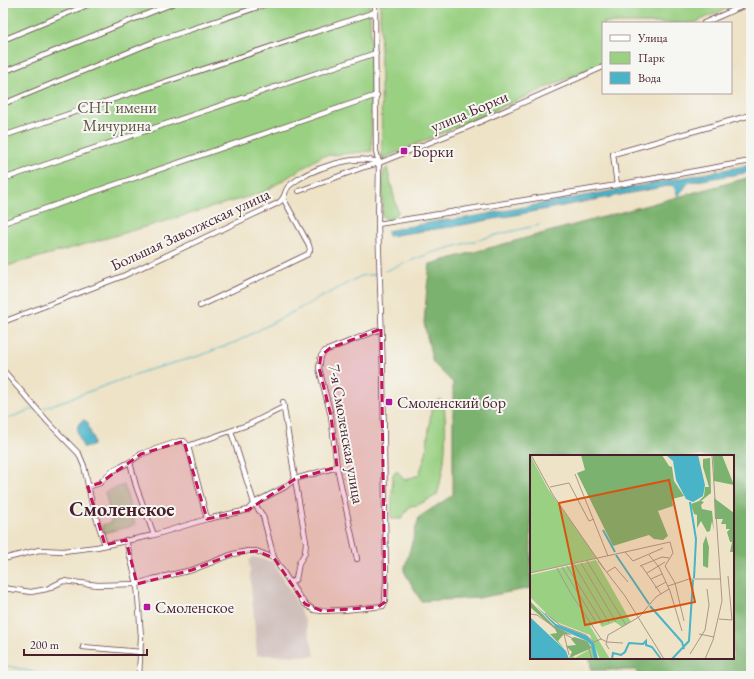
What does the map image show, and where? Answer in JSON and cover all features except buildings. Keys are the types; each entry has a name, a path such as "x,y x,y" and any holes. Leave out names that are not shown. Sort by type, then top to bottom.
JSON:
{"street":[{"path":"3,40 92,3"},
{"path":"3,72 174,3"},
{"path":"3,104 156,40 270,3"},
{"path":"231,431 254,503 263,516 274,558 306,604 314,610 322,611 382,606 385,602 386,571 378,224 379,163 376,151 377,95 375,3"},
{"path":"706,22 750,3"},
{"path":"3,136 376,12"},
{"path":"3,179 376,53"},
{"name":"улица Борки","path":"299,191 379,163 468,127 602,67"},
{"path":"3,223 377,95"},
{"path":"617,185 613,154 751,115"},
{"name":"Большая Заволжская улица","path":"3,322 123,276 276,204 283,198 285,189 290,184 311,172 332,164 367,159 379,163"},
{"path":"378,224 617,185 751,161"},
{"path":"200,306 308,254 310,250 309,245 283,198"},
{"name":"7-я Смоленская улица","path":"357,559 337,466 331,416 319,368 325,351 381,329"},
{"path":"3,370 48,422 79,454 84,466 92,504 105,545"},
{"path":"188,446 250,424 283,404 306,542 305,553 299,563 296,579 290,583"},
{"path":"88,487 100,483 112,471 130,462 140,454 184,441 188,446 207,519"},
{"path":"130,462 136,486 154,535"},
{"path":"3,559 39,550 73,550 105,545 154,535 207,519 248,510 254,503 286,487 295,479 337,466"},
{"path":"126,540 137,584 142,637 139,676"},
{"path":"3,584 3,588 31,592 47,589 63,581 98,585 137,584 192,570 232,554 248,551 264,553 274,558"},
{"path":"83,647 141,652"}],"highlighted area":[{"path":"381,329 385,602 378,607 322,611 305,604 274,558 256,551 233,554 192,570 137,584 126,540 105,545 88,487 100,483 141,454 184,441 207,519 248,510 295,479 337,467 331,416 319,368 321,356 330,348"}],"shaded area":[{"path":"253,557 273,562 305,620 315,656 257,655 249,561"}],"green space":[{"name":"СНТ имени Мичурина","path":"3,3 370,3 372,151 322,156 264,192 3,267 3,84 7,82 3,73"},
{"path":"380,3 739,3 696,22 602,22 602,63 382,159"},
{"path":"387,168 398,213 388,220 382,216 383,172"},
{"path":"751,177 751,676 637,676 637,670 591,670 590,659 734,659 734,455 530,455 530,588 478,598 421,601 404,571 419,517 453,495 453,383 433,363 424,323 430,264"},
{"path":"439,399 444,403 445,438 444,461 437,495 418,505 410,506 401,519 391,519 393,474 397,471 404,480 419,475 426,454 431,411"},
{"path":"124,485 135,525 104,533 102,525 112,522 105,492"}],"water":[{"path":"751,165 751,172 689,182 678,196 673,185 462,225 388,236 387,231 438,221 466,218"},
{"path":"85,420 88,423 93,439 93,445 89,447 83,447 78,431 79,424"}],"waterway":[{"path":"385,271 431,253 539,225"},
{"path":"44,408 145,371 199,356 238,341 361,276 377,274"},
{"path":"3,420 33,409"},
{"path":"3,665 50,676"}],"place":[{"name":"Борки","path":"404,151"},
{"name":"Смоленский бор","path":"389,402"},
{"name":"Смоленское","path":"147,607"}],"district":[{"name":"Смоленское","path":"122,509"}]}
